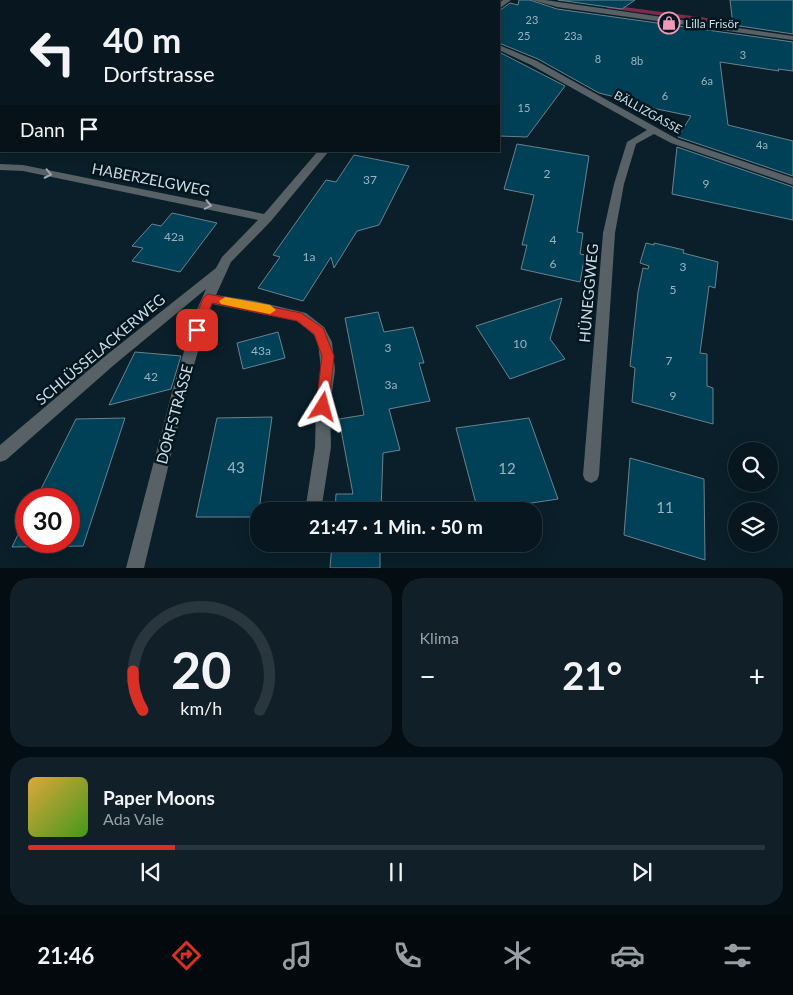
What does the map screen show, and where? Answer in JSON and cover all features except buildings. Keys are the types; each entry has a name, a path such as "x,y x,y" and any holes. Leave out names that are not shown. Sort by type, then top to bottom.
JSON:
{"street":[{"path":"536,0 557,5 793,38"},
{"name":"BÄLLIZGASSE","path":"500,47 534,63 674,141 793,182"},
{"name":"HÜNEGGWEG","path":"592,475 609,234 619,184 629,149 636,138 653,130"},
{"name":"DORFSTRASSE","path":"135,568 179,392 208,298 226,260 267,218 323,152"},
{"name":"HABERZELGWEG","path":"0,167 23,168 267,218"},
{"name":"SCHLÜSSELACKERWEG","path":"0,454 109,360 222,269"},
{"path":"208,298 301,317 319,331 328,356 328,370 323,407 323,447 314,502"}],"waterway":[{"path":"609,7 745,25"}],"slow traffic":[{"path":"225,301 270,310"}],"place":[{"name":"Lilla Frisör","path":"669,23"}],"route":[{"path":"197,330 208,298 255,306 301,317 319,331 328,356 323,407"}]}
